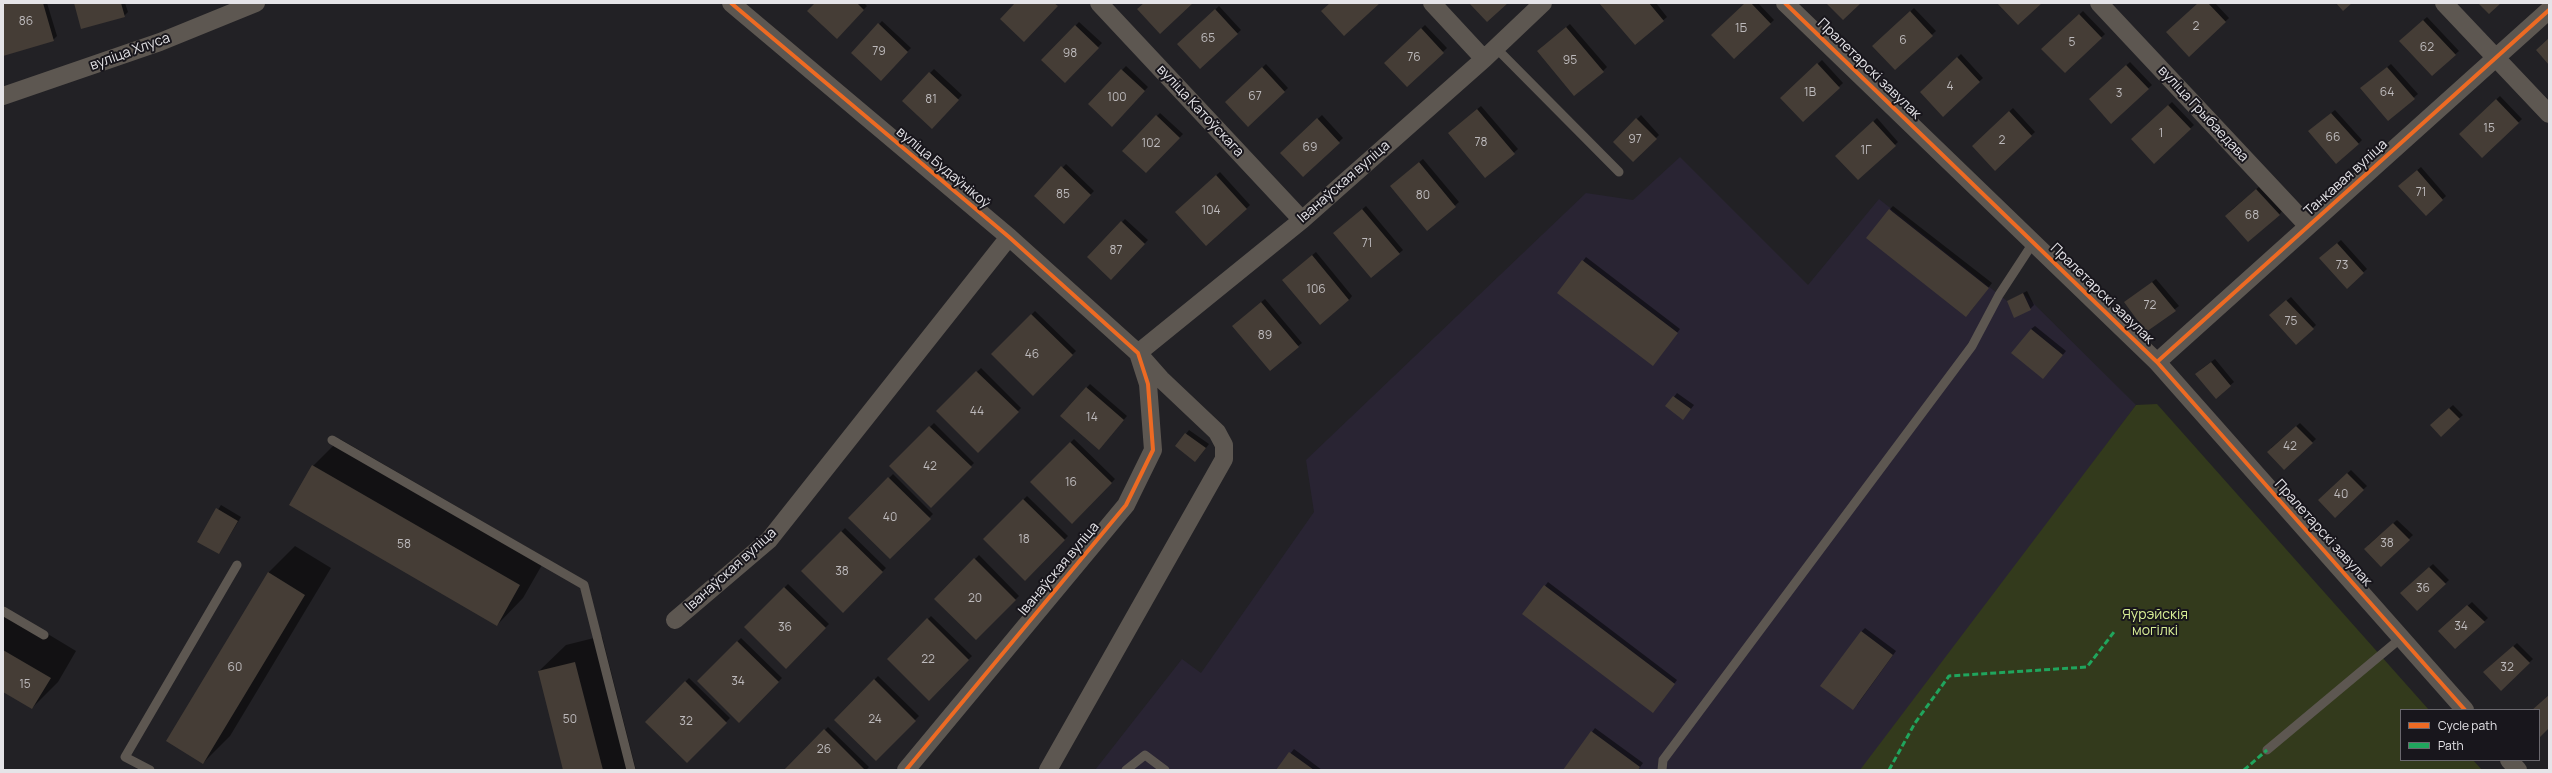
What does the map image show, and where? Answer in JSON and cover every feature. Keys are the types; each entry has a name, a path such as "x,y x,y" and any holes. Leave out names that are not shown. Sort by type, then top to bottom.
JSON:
{"street":[{"name":"вуліца Хлуса","path":"3,96 160,42 256,3"},
{"name":"вуліца Будаўнікоў","path":"731,3 1009,238 1138,353"},
{"name":"вуліца Катоўскага","path":"1099,3 1302,220"},
{"path":"1432,3 1490,53"},
{"name":"Іванаўская вуліца","path":"906,770 1126,505 1153,450 1148,384 1138,353 1302,220 1490,53 1543,3"},
{"name":"Пралетарскі завулак","path":"1785,3 2157,362 2464,709"},
{"name":"вуліца Грыбаедава","path":"2099,3 2308,226"},
{"path":"2444,3 2549,114"},
{"name":"Танкавая вуліца","path":"2157,362 2549,10"},
{"name":"Іванаўская вуліца","path":"675,620 769,540 1009,238"},
{"path":"1048,770 1224,459 1224,445 1217,432 1162,379 1138,353"},
{"path":"2510,761 2518,770"}],"lane":[{"path":"1490,53 1619,172"},
{"path":"1662,770 1663,760 1972,346 1999,295 2033,243"},
{"path":"332,440 584,584 631,770"},
{"path":"150,770 125,757 236,565"},
{"path":"3,611 44,635"},
{"path":"2266,750 2401,638"},
{"path":"1126,770 1145,755 1165,770"}],"shaded area":[{"path":"1680,157 1808,285 1879,199 2007,301 2023,293 2136,405 1865,770 1095,770 1182,659 1201,673 1314,512 1306,460 1586,193 1633,200"}],"green space":[{"name":"Яўрэйскія могілкі","path":"2157,404 2428,709 2400,709 2400,761 2474,761 2482,770 1860,770 2136,405"}],"building":[{"path":"3,3 43,3 54,41 3,56"},
{"path":"74,3 121,3 125,17 81,29"},
{"path":"815,3 857,3 864,10 837,39 807,11"},
{"path":"1015,3 1054,3 1058,6 1024,42 1000,19"},
{"path":"1144,3 1193,3 1160,34 1137,9"},
{"path":"1330,3 1380,3 1344,36 1321,11"},
{"path":"1469,3 1508,3 1487,22"},
{"path":"1599,3 1649,3 1664,21 1635,45"},
{"path":"1745,3 1751,3 1771,24 1734,59 1711,35"},
{"path":"1826,3 1861,3 1843,20"},
{"path":"1997,3 2042,3 2018,25"},
{"path":"2198,3 2208,3 2226,22 2189,57 2166,32"},
{"path":"2336,3 2352,3 2343,11"},
{"path":"2478,3 2501,3 2489,14"},
{"path":"1215,9 1238,34 1200,69 1177,44"},
{"path":"1910,11 1933,36 1895,70 1872,46"},
{"path":"2079,14 2102,38 2065,73 2041,49"},
{"path":"2423,20 2456,55 2432,76 2399,41"},
{"path":"878,23 908,52 881,81 851,53"},
{"path":"1075,25 1099,48 1065,83 1041,60"},
{"path":"1566,27 1604,72 1574,96 1537,51"},
{"path":"1421,28 1444,53 1407,87 1384,63"},
{"path":"2549,38 2549,65 2536,50"},
{"path":"1957,57 1980,82 1943,117 1920,92"},
{"path":"1817,63 1840,88 1803,122 1780,98"},
{"path":"2126,65 2149,89 2111,124 2089,99"},
{"path":"1262,67 1285,92 1248,127 1225,102"},
{"path":"2387,67 2415,99 2388,121 2360,88"},
{"path":"1121,69 1145,91 1112,127 1088,104"},
{"path":"929,72 959,100 932,129 902,101"},
{"path":"2496,99 2519,123 2482,158 2459,134"},
{"path":"2168,105 2191,129 2154,164 2131,139"},
{"path":"1477,109 1515,154 1485,178 1448,133"},
{"path":"2009,111 2032,136 1995,171 1972,146"},
{"path":"2331,113 2359,144 2336,164 2308,131"},
{"path":"1156,115 1180,138 1146,173 1122,151"},
{"path":"1317,118 1340,143 1303,177 1280,153"},
{"path":"1636,118 1657,139 1633,162 1613,142"},
{"path":"1873,121 1896,146 1858,180 1835,156"},
{"path":"1419,162 1456,207 1427,231 1390,186"},
{"path":"1061,166 1091,195 1064,224 1034,196"},
{"path":"2417,170 2443,200 2426,216 2398,186"},
{"path":"1216,175 1247,209 1206,246 1175,212"},
{"path":"2256,189 2280,215 2248,242 2225,216"},
{"path":"1362,209 1400,254 1371,278 1333,233"},
{"path":"1889,209 1989,288 1966,317 1866,238"},
{"path":"1121,221 1145,244 1111,280 1087,257"},
{"path":"2337,243 2364,273 2347,289 2319,258"},
{"path":"1312,255 1349,300 1320,325 1282,280"},
{"path":"1582,260 1678,333 1653,366 1557,293"},
{"path":"2152,282 2176,311 2146,332 2124,302"},
{"path":"2023,293 2031,310 2014,318 2007,301"},
{"path":"2286,300 2314,329 2296,345 2269,315"},
{"path":"1261,302 1299,347 1270,371 1232,326"},
{"path":"1031,314 1073,355 1033,396 991,354"},
{"path":"2031,329 2063,355 2043,379 2011,353"},
{"path":"2211,362 2231,386 2216,399 2195,374"},
{"path":"976,371 1019,412 978,453 936,411"},
{"path":"1086,387 1124,420 1099,450 1060,416"},
{"path":"1673,396 1691,409 1683,420 1665,406"},
{"path":"2449,408 2460,419 2441,437 2430,425"},
{"path":"929,426 972,467 931,508 889,466"},
{"path":"2296,426 2313,443 2284,470 2267,452"},
{"path":"1185,433 1206,448 1195,462 1175,446"},
{"path":"1070,442 1112,483 1072,524 1030,482"},
{"path":"312,465 520,585 497,626 289,505"},
{"path":"2347,473 2364,490 2335,518 2318,500"},
{"path":"888,477 931,519 890,559 848,518"},
{"path":"1023,499 1065,540 1025,581 983,539"},
{"path":"216,508 238,521 219,554 197,542"},
{"path":"2393,523 2410,540 2381,567 2364,549"},
{"path":"841,531 883,572 843,613 801,571"},
{"path":"974,558 1016,600 976,640 934,599"},
{"path":"2429,567 2446,584 2417,611 2400,593"},
{"path":"268,572 305,595 203,764 166,741"},
{"path":"1544,585 1675,684 1653,713 1522,614"},
{"path":"784,587 826,628 786,669 744,627"},
{"path":"2467,605 2485,622 2455,649 2438,631"},
{"path":"927,618 969,660 929,701 887,659"},
{"path":"1861,631 1893,655 1853,710 1820,686"},
{"path":"737,641 779,682 739,723 697,681"},
{"path":"2513,646 2530,663 2501,691 2483,672"},
{"path":"3,650 51,678 32,709 3,692"},
{"path":"575,662 603,770 563,770 538,671"},
{"path":"874,679 916,721 876,761 834,720"},
{"path":"685,681 727,723 687,763 645,722"},
{"path":"2549,695 2549,728 2540,737 2540,709 2533,709"},
{"path":"824,729 865,770 784,770"},
{"path":"1591,731 1640,767 1638,770 1563,770"},
{"path":"1289,752 1314,770 1276,770"}],"marked path":[{"path":"1889,770 1915,723 1949,676 2087,667 2114,632"},
{"path":"2244,770 2267,750"}],"cycle path":[{"path":"731,3 1009,237 1138,353 1148,384 1153,450 1126,505 906,770"},
{"path":"1785,3 2157,362 2464,709"},
{"path":"2157,362 2549,10"}]}
